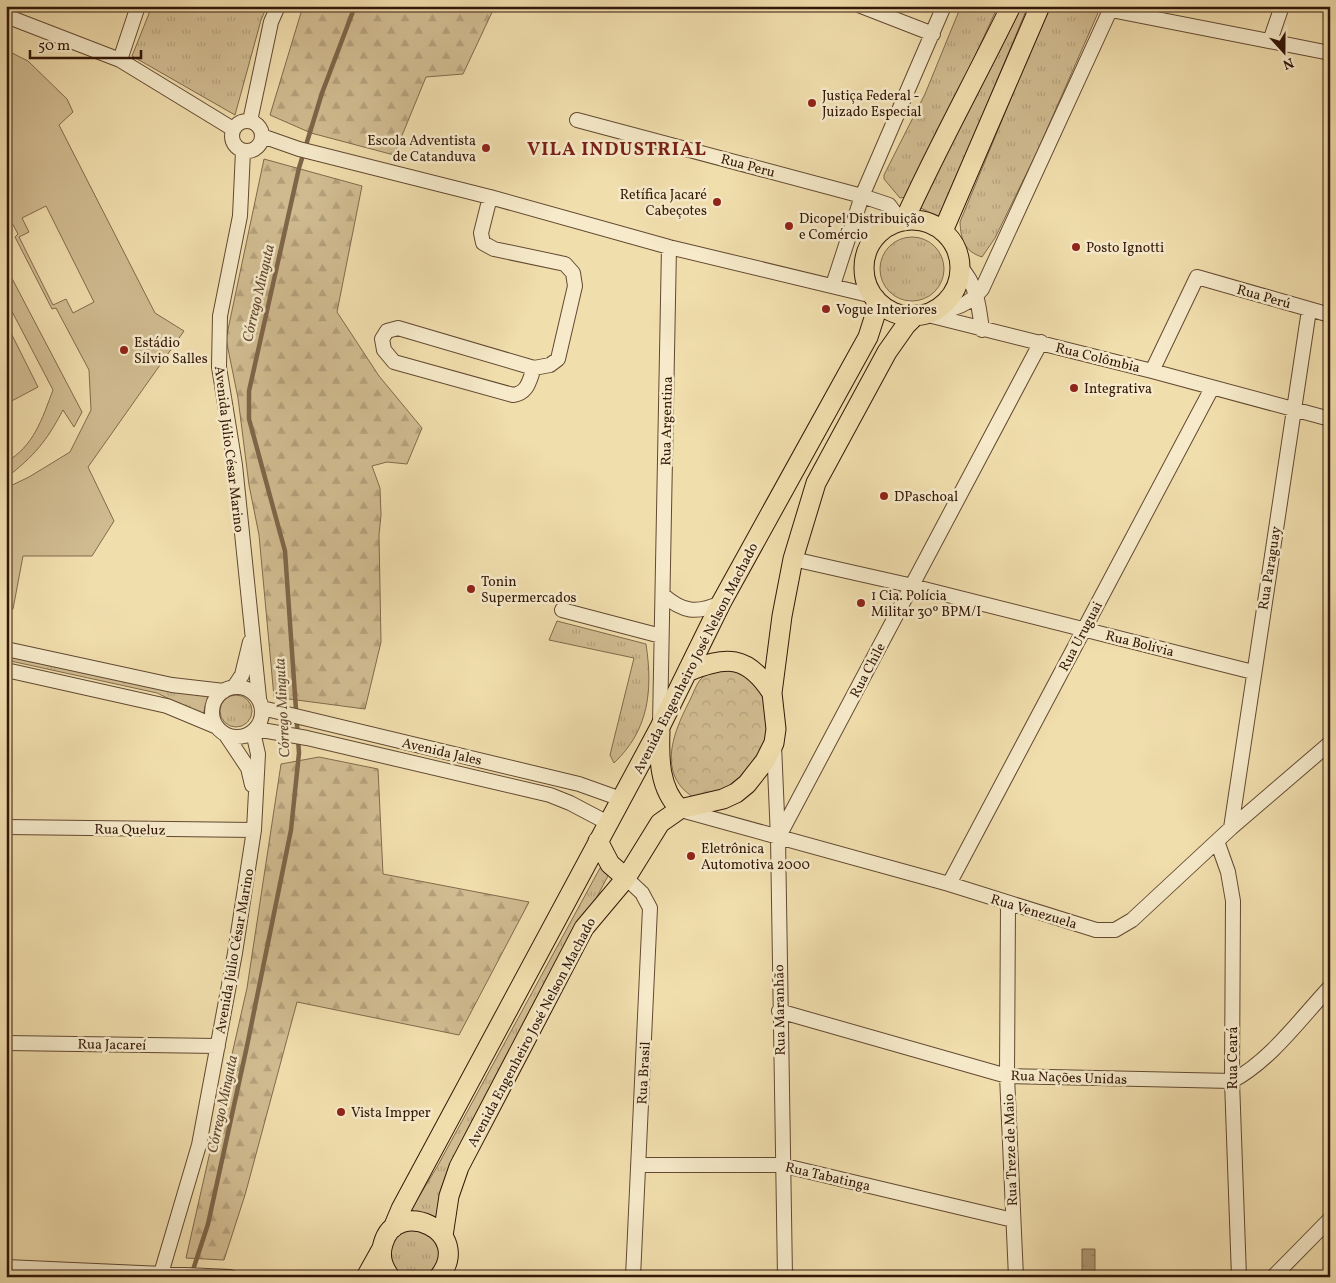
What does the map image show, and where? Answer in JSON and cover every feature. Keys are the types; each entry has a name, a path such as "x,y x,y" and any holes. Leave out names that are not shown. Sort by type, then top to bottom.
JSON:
{"main road":[{"path":"897,223 920,221 943,231 957,251 960,267 956,287 950,297 924,313 896,313 874,297 865,275 865,264 872,243 897,223 1011,6"},
{"path":"943,231 1040,6"},
{"name":"Avenida Engenheiro José Nelson Machado","path":"381,1250 383,1242 393,1228 401,1209 660,727 721,603 868,337 877,309 874,297"},
{"name":"Avenida Engenheiro José Nelson Machado","path":"443,1274 448,1252 443,1236 449,1196 469,1146 584,928 626,878 660,823 680,810 723,800 736,793 755,775 774,743 776,730 772,693 782,616 793,559 816,483 886,352 906,325 924,313"},
{"path":"687,672 718,661 739,662 754,671 772,693"},
{"path":"660,727 659,753 664,782 673,802 680,810"},
{"path":"598,841 610,864 626,878"},
{"path":"393,1228 401,1223 420,1221 429,1224 443,1236"},
{"path":"366,1277 381,1250"},
{"path":"381,1250 383,1265 390,1277"}],"street":[{"path":"120,60 138,6"},
{"path":"250,121 271,22 278,6"},
{"path":"861,6 933,34"},
{"path":"833,285 862,196 944,6"},
{"path":"1270,40 1282,6"},
{"path":"924,313 952,310 976,296 1001,251 1112,8 1330,53"},
{"path":"6,16 120,60 233,129"},
{"name":"Rua Peru","path":"576,120 862,196 889,205 897,223"},
{"path":"233,129 244,121 250,121 256,124 262,136 305,151 490,197 669,247 833,285 874,297"},
{"path":"233,129 233,142 243,150 256,148 262,136"},
{"name":"Avenida Júlio César Marino","path":"243,150 240,216 220,316 219,367 235,465 244,568 261,703"},
{"path":"490,197 481,233 483,243 494,249 565,264 573,273 575,286 558,359 550,365 534,368 398,328 387,331 382,338 384,350 394,362 513,395 522,394 526,389 534,368"},
{"path":"849,236 872,224 897,223"},
{"name":"Rua Argentina","path":"660,727 669,247"},
{"path":"960,267 968,275 976,296 982,330"},
{"name":"Rua Perú","path":"1152,371 1198,277 1330,315"},
{"name":"Rua Paraguay","path":"1231,828 1309,310"},
{"name":"Rua Colômbia","path":"924,313 982,330 1041,342 1330,419"},
{"name":"Rua Chile","path":"778,838 1041,342"},
{"name":"Rua Uruguai","path":"949,884 1212,388"},
{"name":"Rua Bolívia","path":"793,559 911,586 1253,672"},
{"path":"663,594 675,605 690,610 706,610 721,603"},
{"path":"562,610 661,636"},
{"name":"Avenida Júlio César Marino","path":"229,689 242,675 253,629"},
{"path":"6,649 172,685 248,689 261,703 260,722 255,730 237,738 226,735 215,726 167,706 6,670"},
{"path":"215,726 212,718 213,702 229,689"},
{"name":"Avenida Jales","path":"261,703 308,719 579,784 621,799"},
{"name":"Avenida Júlio César Marino","path":"161,1274 199,1145 218,1046 254,830 258,754 255,730"},
{"name":"Avenida Jales","path":"255,730 300,736 550,795 608,823"},
{"name":"Avenida Júlio César Marino","path":"226,735 248,768 256,799"},
{"name":"Rua Maranhão","path":"774,743 778,838 781,1165 785,1277"},
{"name":"Rua Venezuela","path":"680,810 949,884 1096,930 1115,930 1132,920 1231,828 1330,743"},
{"name":"Rua Queluz","path":"6,827 254,830"},
{"name":"Rua Ceará","path":"1217,841 1228,872 1232,900 1232,1081 1239,1277"},
{"name":"Rua Brasil","path":"626,878 642,893 650,908 633,1277"},
{"name":"Rua Treze de Maio","path":"1008,904 1008,1076 1016,1277"},
{"path":"1232,1081 1248,1072 1262,1060 1330,987"},
{"name":"Rua Nações Unidas","path":"779,1011 1008,1076 1232,1081"},
{"name":"Rua Jacareí","path":"6,1043 218,1046"},
{"name":"Rua Tabatinga","path":"638,1165 781,1165 1013,1220"},
{"path":"1273,1277 1330,1219"},
{"path":"6,1267 223,1276"}],"green space":[{"path":"152,6 267,6 261,20 235,115 132,56"},
{"path":"303,6 498,6 494,8 463,74 426,77 394,155 311,133 270,115"},
{"path":"961,6 998,6 953,104 905,197 900,198 884,179 884,175 925,94"},
{"path":"1019,6 1028,6 940,217 916,206"},
{"path":"1049,6 1101,6 1037,152 995,238 982,257 967,248 961,234 960,222"},
{"name":"Estádio Sílvio Salles","path":"6,50 28,61 67,99 73,112 59,125 155,313 184,331 88,467 114,521 92,556 23,556 13,609 6,613 6,488 29,477 70,452 91,410 89,370 56,308 52,309 15,237 18,234 6,212","holes":["46,206 94,302 73,313 66,299 53,305 19,237 29,232 22,218"]},
{"path":"264,159 362,186 337,312 379,376 422,428 407,464 387,462 372,466 380,488 381,642 365,709 274,697 259,535 249,485 238,398 226,339"},
{"path":"912,237 930,242 935,246 939,251 944,269 939,287 935,292 930,296 912,301 894,296 889,292 885,287 880,269 885,251 889,246 894,242"},
{"path":"6,267 82,412 74,427 63,410 39,447 6,478 6,462 24,448 36,431 53,390 6,300"},
{"path":"6,323 38,387 6,404"},
{"path":"557,621 646,644 649,677 646,708 635,737 614,763 610,755 634,658 549,640"},
{"path":"6,652 189,694 208,696 203,715 157,693 6,660"},
{"path":"732,667 758,680 773,717 763,758 730,790 693,797 682,787 675,776 672,764 674,738 684,712 700,680 715,670"},
{"path":"236,695 242,696 247,700 251,705 251,717 247,722 242,726 236,727 230,726 225,722 221,717 220,711 221,705 225,700 230,696"},
{"path":"319,757 378,769 383,874 529,902 459,1035 297,1002 245,1195 224,1260 186,1258 247,988 281,764"},
{"path":"600,868 609,874 450,1175 441,1218 410,1211 437,1167"},
{"path":"406,1229 429,1231 442,1251 435,1268 428,1276 400,1277 395,1272 388,1251 394,1237"}],"water":[{"path":"1082,1249 1095,1249 1095,1277 1082,1277"}],"waterway":[{"name":"Córrego Minguta","path":"192,1273 208,1224 247,1046 291,830 299,753 285,551 249,419 249,391 299,168 322,93 355,6"}],"place":[{"name":"Justiça Federal - Juizado Especial","path":"812,103"},
{"name":"Escola Adventista de Catanduva","path":"486,148"},
{"name":"Retífica Jacaré Cabeçotes","path":"717,202"},
{"name":"Dicopel Distribuição e Comércio","path":"789,226"},
{"name":"Posto Ignotti","path":"1076,247"},
{"name":"Vogue Interiores","path":"826,309"},
{"name":"Estádio Sílvio Salles","path":"124,350"},
{"name":"Integrativa","path":"1074,388"},
{"name":"DPaschoal","path":"884,496"},
{"name":"Tonin Supermercados","path":"471,589"},
{"name":"1 Cia. Polícia Militar 30º BPM/I","path":"861,603"},
{"name":"Eletrônica Automotiva 2000","path":"691,856"},
{"name":"Vista Impper","path":"341,1112"}],"district":[{"name":"VILA INDUSTRIAL","path":"617,148"}]}
